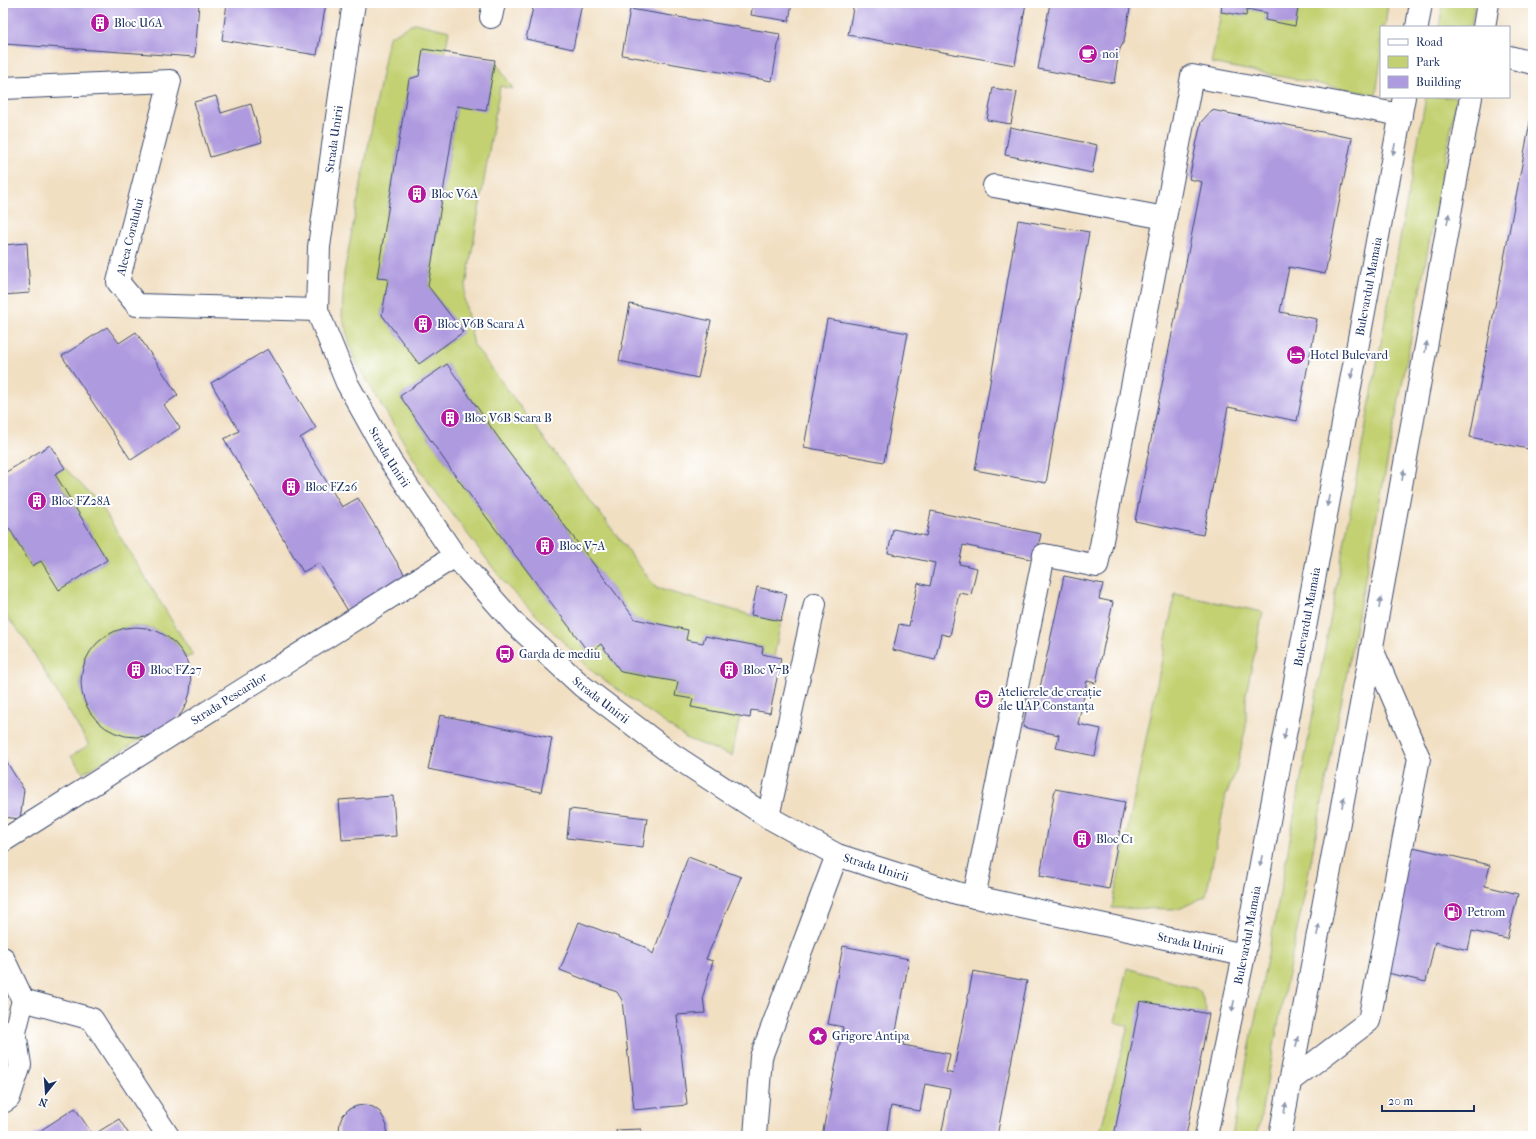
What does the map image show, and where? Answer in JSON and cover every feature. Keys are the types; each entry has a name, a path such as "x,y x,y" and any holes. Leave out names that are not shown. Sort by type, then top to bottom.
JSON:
{"street":[{"name":"Strada Unirii","path":"354,3 319,247 317,310 346,383 391,462 455,556 514,623 582,686 673,755 768,817 837,855 974,897 1244,955"},
{"path":"1417,26 1421,3"},
{"path":"1484,26 1488,3"},
{"path":"1510,58 1533,63"},
{"path":"974,897 1044,555 1096,566 1192,76 1402,106"},
{"name":"Aleea Coralului","path":"3,88 170,81 118,282 137,305 317,310"},
{"path":"1280,1136 1372,649 1470,98"},
{"name":"Bulevardul Mamaia","path":"1206,1136 1244,955 1402,106"},
{"path":"994,186 1165,218"},
{"name":"Strada Pescarilor","path":"3,841 455,556"},
{"path":"768,817 815,604"},
{"path":"1290,1080 1369,1021 1419,758 1372,649"},
{"path":"755,1136 761,1057 837,855"},
{"path":"3,958 23,1000 15,1032 20,1065 9,1098 3,1102"},
{"path":"23,1000 92,1020 168,1136"}],"green space":[{"path":"1299,3 1388,3 1385,26 1380,26 1380,65 1376,95 1211,63 1221,12 1246,16 1247,9 1267,13 1265,20 1295,25"},
{"path":"1443,3 1475,3 1471,26 1439,26"},
{"path":"415,23 449,31 445,53 419,76 409,79 377,278 388,279 382,315 419,364 463,332 428,286 457,106 486,110 495,60 513,89 500,86 464,298 474,345 656,588 751,615 781,621 774,657 762,654 763,647 705,636 703,643 686,640 687,630 635,619 500,440 447,364 400,396 454,474 589,653 601,644 621,672 678,682 675,696 693,699 740,716 732,756 686,738 593,672 506,585 426,479 354,359 342,316 344,273 389,37"},
{"path":"1426,98 1457,98 1257,1136 1232,1136 1281,888"},
{"path":"65,468 100,504 193,655 186,658 174,641 152,628 131,626 106,634 85,658 80,683 84,703 99,724 124,736 147,736 83,773 71,756 89,745 25,639 3,612 3,532 9,528 32,566 41,561 59,590 107,560 55,474"},
{"path":"1175,594 1263,612 1246,694 1246,727 1236,771 1226,795 1206,896 1179,909 1112,908"},
{"path":"1127,968 1200,990 1206,1009 1182,1136 1099,1136 1128,1026 1115,1022"}],"building":[{"name":"Bloc U6A","path":"3,3 199,3 195,57 3,44"},
{"path":"227,3 326,3 317,55 222,40"},
{"path":"534,3 582,3 573,49 526,39"},
{"path":"753,3 792,3 789,21 751,15"},
{"path":"854,3 1026,3 1015,65 848,35"},
{"path":"1050,3 1131,3 1124,41 1119,51 1114,83 1038,69"},
{"path":"1222,3 1299,3 1295,26 1265,20 1267,13 1247,9 1246,16 1221,12"},
{"path":"630,9 780,34 772,81 622,55"},
{"name":"Bloc V6A","path":"423,49 495,60 486,111 457,106 428,286 463,332 419,364 382,315 388,279 377,278 409,79 419,76"},
{"path":"993,88 1017,92 1011,124 987,120"},
{"path":"216,96 221,113 251,104 262,142 210,157 194,102"},
{"path":"1212,110 1352,138 1325,274 1289,267 1280,312 1317,319 1297,421 1228,407 1203,535 1135,521 1202,182 1189,179 1201,122"},
{"path":"1533,112 1533,450 1470,437"},
{"path":"1010,127 1097,145 1092,173 1005,155"},
{"path":"1018,220 1089,232 1046,483 975,470"},
{"path":"27,243 30,293 3,295 3,245"},
{"path":"630,304 711,321 698,378 619,361"},
{"path":"827,319 908,333 884,462 804,447"},
{"path":"107,327 119,343 136,332 178,395 164,405 180,428 131,460 62,356"},
{"name":"Bloc FZ26","path":"268,349 316,428 300,438 342,507 358,498 409,582 351,616 319,563 303,572 224,439 239,431 211,383"},
{"path":"447,364 500,440 635,619 688,630 686,640 703,643 705,636 763,647 762,654 781,658 770,713 751,710 750,718 691,707 693,699 675,696 678,682 621,672 601,644 589,653 454,474 400,396"},
{"name":"Bloc FZ28A","path":"50,445 65,468 55,474 107,560 59,590 41,561 32,566 9,528 3,531 3,474"},
{"path":"931,511 1041,534 1035,560 963,545 959,564 977,568 971,595 959,593 950,636 941,634 935,660 893,650 899,624 909,626 918,583 930,586 935,563 888,553 893,529 926,536"},
{"path":"1064,576 1103,584 1099,599 1113,602 1096,683 1087,681 1078,724 1101,729 1095,756 1056,748 1059,735 1023,727 1029,695 1038,697"},
{"path":"757,587 787,594 781,621 751,615"},
{"name":"Bloc FZ27","path":"136,627 157,631 167,636 175,643 182,651 187,661 191,682 187,703 182,713 175,721 167,728 157,733 136,737 115,733 105,728 97,721 90,713 85,703 81,682 85,661 90,651 97,643 105,636 115,631"},
{"path":"440,715 552,738 541,792 428,769"},
{"path":"3,756 24,790 20,819 3,817"},
{"name":"Bloc C1","path":"1055,789 1125,802 1109,889 1040,876"},
{"path":"393,796 396,836 342,840 339,800"},
{"path":"570,809 647,818 643,847 567,838"},
{"name":"Petrom","path":"1409,846 1490,865 1485,886 1518,894 1507,939 1472,931 1468,950 1435,942 1426,982 1379,971"},
{"path":"688,857 741,877 706,959 713,961 703,996 705,1013 677,1015 687,1105 634,1110 622,1000 617,992 560,970 579,922 645,947 653,954"},
{"path":"843,946 909,959 895,1037 904,1039 903,1045 950,1054 946,1072 953,1074 973,971 1027,981 997,1136 941,1136 950,1089 925,1084 920,1111 891,1106 886,1136 822,1136 843,1027 828,1024"},
{"path":"1140,1001 1209,1014 1186,1136 1114,1136"},
{"path":"365,1105 373,1107 380,1112 387,1126 386,1136 340,1136 340,1122 343,1115 349,1109"},
{"path":"75,1108 93,1135 119,1119 130,1136 32,1136"},
{"path":"641,1129 641,1136 617,1136 616,1130"}],"place":[{"name":"Bloc U6A","path":"100,23"},
{"name":"noi","path":"1088,54"},
{"name":"Bloc V6A","path":"417,194"},
{"name":"Bloc V6B Scara A","path":"423,324"},
{"name":"Hotel Bulevard","path":"1296,355"},
{"name":"Bloc V6B Scara B","path":"450,418"},
{"name":"Bloc FZ26","path":"291,487"},
{"name":"Bloc FZ28A","path":"37,501"},
{"name":"Bloc V7A","path":"545,546"},
{"name":"Garda de mediu","path":"505,654"},
{"name":"Bloc FZ27","path":"136,670"},
{"name":"Bloc V7B","path":"729,670"},
{"name":"Atelierele de creație ale UAP Constanța","path":"984,699"},
{"name":"Bloc C1","path":"1082,839"},
{"name":"Petrom","path":"1453,912"},
{"name":"Grigore Antipa","path":"818,1036"}]}
